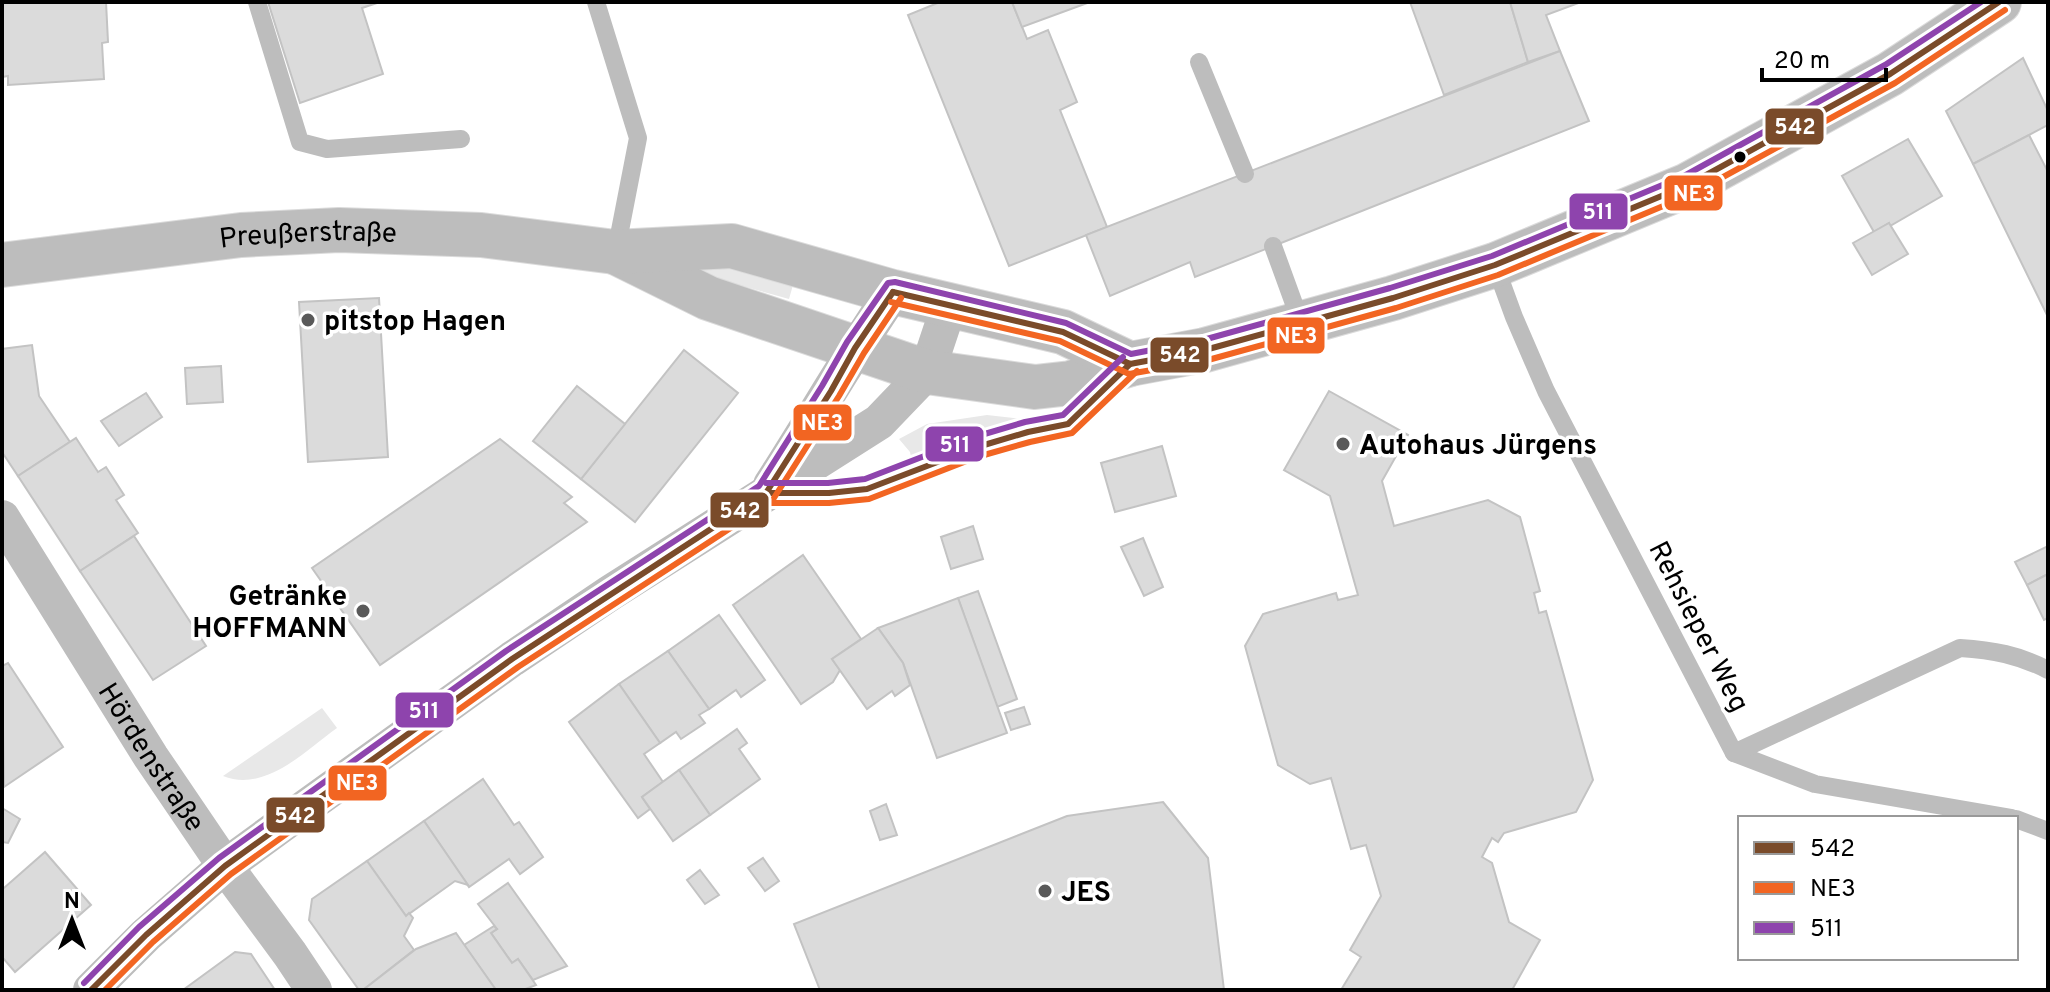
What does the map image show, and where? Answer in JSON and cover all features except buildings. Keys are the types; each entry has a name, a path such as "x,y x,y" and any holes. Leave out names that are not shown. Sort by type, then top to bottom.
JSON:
{"main road":[{"name":"Preußerstraße","path":"615,252 708,298 927,372 1035,387 1071,383 1130,364 1205,350 1495,265 1688,185 1890,74 1999,2"},
{"name":"Preußerstraße","path":"2,265 241,235 339,230 481,235 615,252 732,246 893,292 1063,332 1130,364"}],"street":[{"path":"766,493 893,292"},
{"path":"91,990 146,935 225,866 512,659 879,422 927,372 949,306"},
{"name":"Hördenstraße","path":"2,518 151,757 314,990"}],"lane":[{"path":"257,2 300,142 327,149 461,139"},
{"path":"596,2 638,138 615,252"},
{"path":"1199,62 1245,174"},
{"path":"1273,246 1301,323"},
{"name":"Rehsieper Weg","path":"1495,265 1546,391 1734,753 1815,784 1997,816"},
{"path":"766,493 829,493 867,489 974,448 1068,424 1130,364"},
{"path":"1734,753 1960,648 1996,650 2029,660 2048,670"},
{"name":"Rehsieper Weg","path":"2018,820 2048,831"}],"shaded area":[{"path":"711,261 793,285 789,299 704,275 701,270"},
{"path":"987,415 1023,419 1024,422 912,461 910,452 899,439 927,424"},
{"path":"322,708 337,728 298,758 254,779 239,780 223,776"}],"transit line":[{"name":"511","path":"84,983 139,927 219,858 506,651 759,486 847,342 888,283 895,282 1066,323 1131,354 1203,340 1492,256 1684,176 1885,65 1981,2"},
{"name":"542","path":"893,292 1063,332 1130,364 1205,350 1393,298 1495,265 1688,185 1890,74 1999,2"},
{"name":"NE3","path":"891,302 1060,341 1129,374 1208,360 1396,308 1498,275 1692,194 1895,83 2005,10"},
{"name":"542","path":"91,990 146,935 225,866 512,659 766,493 893,292"},
{"name":"NE3","path":"105,990 153,942 231,874 518,667 772,501 901,298"},
{"name":"511","path":"766,483 828,483 865,479 971,438 1025,422 1063,415 1123,357"},
{"name":"542","path":"766,493 829,493 867,489 974,448 1068,424 1130,364"},
{"name":"NE3","path":"766,503 829,503 869,499 977,457 1072,433 1137,371"}],"place":[{"name":"pitstop Hagen","path":"308,320"},
{"name":"Autohaus Jürgens","path":"1343,444"},
{"name":"Getränke HOFFMANN","path":"363,611"},
{"name":"JES","path":"1045,891"}]}
